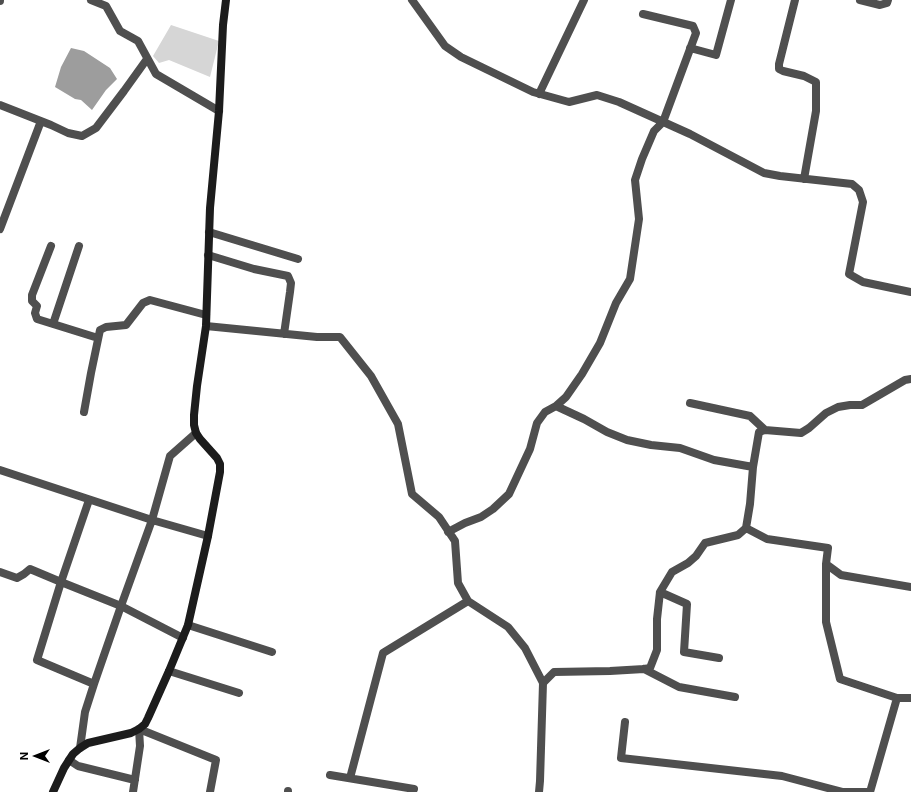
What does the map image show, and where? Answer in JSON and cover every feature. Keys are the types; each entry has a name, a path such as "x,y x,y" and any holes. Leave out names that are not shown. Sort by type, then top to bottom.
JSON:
{"main road":[{"path":"53,792 64,768 80,748 88,743 131,733 145,724 188,624 208,536 220,472 220,464 217,458 200,440 196,433 194,416 196,386 206,326 210,208 219,111 223,25 226,0"}],"street":[{"path":"91,0 106,6 120,31 138,41 156,74 219,111"},
{"path":"412,0 445,46 461,58 533,92 569,102 597,95 619,102 690,134 764,173 852,184 859,190 863,202 849,274 863,282 911,292"},
{"path":"539,94 584,0"},
{"path":"690,48 716,55 731,0"},
{"path":"795,0 779,69 804,76 816,82 816,111 804,179"},
{"path":"861,0 880,5 887,3 888,0"},
{"path":"448,532 481,517 493,509 509,494 530,449 537,423 545,412 556,406 566,397 582,374 600,343 616,303 630,279 639,219 634,180 654,131 663,122 696,33 693,26 643,14"},
{"path":"0,105 68,133 82,136 96,128 147,59"},
{"path":"0,229 41,121"},
{"path":"209,232 298,259"},
{"path":"51,246 32,295 32,301 37,306 35,313 37,319 98,338"},
{"path":"53,324 79,246"},
{"path":"208,255 254,269 288,276 291,283 284,334"},
{"path":"84,412 100,330 106,327 126,325 143,303 150,300 206,314"},
{"path":"206,326 317,337 340,337 370,376 398,424 412,494 439,517 455,541 458,583 468,601 508,626 525,648 543,683 539,792"},
{"path":"543,683 554,672 588,672 650,668 657,650 656,619 660,592 672,572 688,564 705,543 738,535 746,528 759,432 765,430 801,433 826,413 838,407 862,405 905,380 911,379"},
{"path":"690,403 750,416 765,430"},
{"path":"556,406 607,432 627,440 651,445 680,448 714,460 753,468"},
{"path":"80,748 85,712 152,520 170,456 196,433"},
{"path":"0,470 152,520 208,536"},
{"path":"89,500 37,660 94,684"},
{"path":"746,528 767,540 828,548 826,564 826,622 840,679 897,698 911,698"},
{"path":"826,564 840,575 911,587"},
{"path":"0,572 17,578 30,569 121,606 183,638"},
{"path":"660,592 687,604 684,652 719,658"},
{"path":"350,778 383,654 468,601"},
{"path":"188,624 272,652"},
{"path":"644,669 679,687 735,697"},
{"path":"169,671 239,693"},
{"path":"626,722 621,758 782,776 843,792 870,792 897,698"},
{"path":"133,792 140,746 139,729 216,760 210,792"},
{"path":"69,760 78,766 135,780"},
{"path":"330,775 414,789"}],"shaded area":[{"path":"171,25 219,41 210,77 169,60 159,63 153,56"},
{"path":"71,48 84,51 110,68 117,79 106,90 92,110 81,100 75,99 55,87 61,67"}]}
